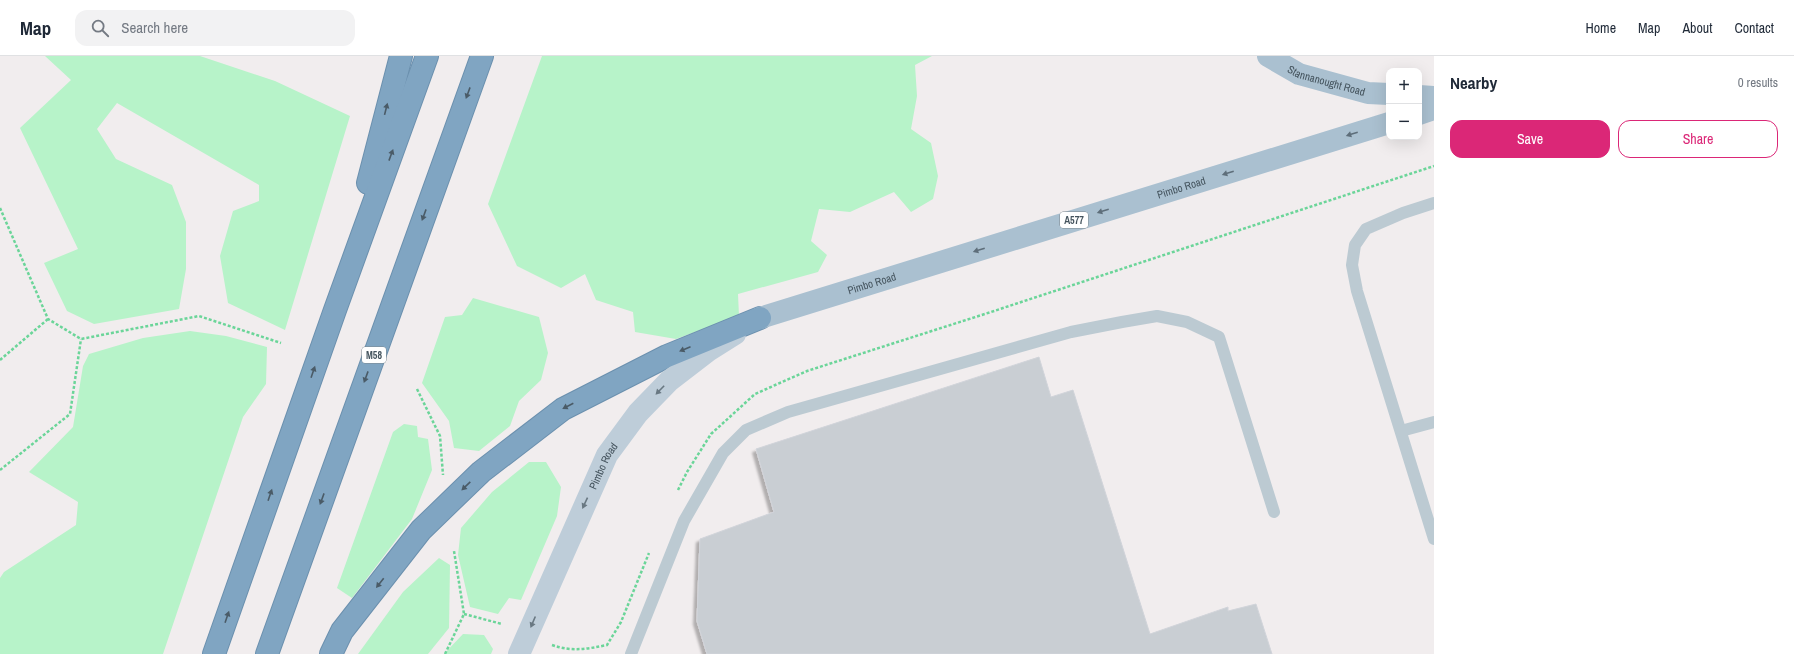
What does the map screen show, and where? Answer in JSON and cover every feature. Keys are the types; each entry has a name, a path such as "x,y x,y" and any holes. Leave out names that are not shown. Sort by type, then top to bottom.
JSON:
{"highway":[{"path":"335,310 401,56"},
{"path":"214,654 335,310 427,56"},
{"name":"M58","path":"267,654 482,56"},
{"path":"331,654 342,631 421,530 481,472 563,408 667,356 760,318"}],"main road":[{"name":"Stannanought Road","path":"1268,56 1299,74 1368,93 1386,94"},
{"path":"1422,96 1434,97"},
{"path":"1422,113 1434,109"},
{"name":"Pimbo Road","path":"760,318 1386,124"}],"street":[{"name":"Pimbo Road","path":"519,654 607,455 638,413 669,381 708,351 760,318"}],"lane":[{"path":"1434,203 1403,213 1366,229 1355,245 1352,266 1357,291 1401,431 1431,513 1434,539"},
{"path":"631,654 684,521 723,453 746,430 788,412 1071,332 1157,316 1186,322 1219,338 1274,512"},
{"path":"1401,431 1434,422"}],"path":[{"path":"0,208 48,320 81,339 200,316 281,343"},
{"path":"0,360 48,320"},
{"path":"0,470 70,414 81,339"},
{"path":"416,389 440,436 443,478"},
{"path":"445,654 464,614 454,551"},
{"path":"464,614 502,624"}],"green space":[{"path":"45,56 200,56 275,81 350,116 285,330 228,303 220,256 233,211 259,201 259,185 117,103 97,129 116,159 172,185 186,222 186,269 179,309 94,324 67,311 44,263 78,249 20,128 71,80"},
{"path":"542,56 932,56 915,65 917,96 911,129 931,143 938,176 933,199 911,212 894,192 850,212 819,209 811,241 827,255 818,272 738,294 739,316 676,339 635,332 633,312 596,300 585,274 561,288 517,266 488,204"},
{"path":"473,298 539,317 548,353 541,380 519,401 510,426 479,451 454,448 449,421 422,383 445,317 462,315"},
{"path":"190,331 226,336 267,347 266,384 243,417 163,654 0,654 0,578 4,572 76,525 78,502 29,472 73,427 83,366 89,354 143,338"},
{"path":"404,424 417,426 418,437 428,439 432,470 412,519 352,598 337,588 393,432"},
{"path":"529,462 546,462 561,487 557,516 521,600 509,598 498,614 470,607 458,555 461,528 492,492"},
{"path":"439,558 450,565 449,628 428,654 358,654 403,592"},
{"path":"463,634 484,635 493,649 491,654 444,654"}],"building":[{"path":"1039,357 1051,397 1073,390 1150,634 1228,607 1228,611 1256,604 1272,654 707,654 697,621 700,539 774,512 756,449"}]}
